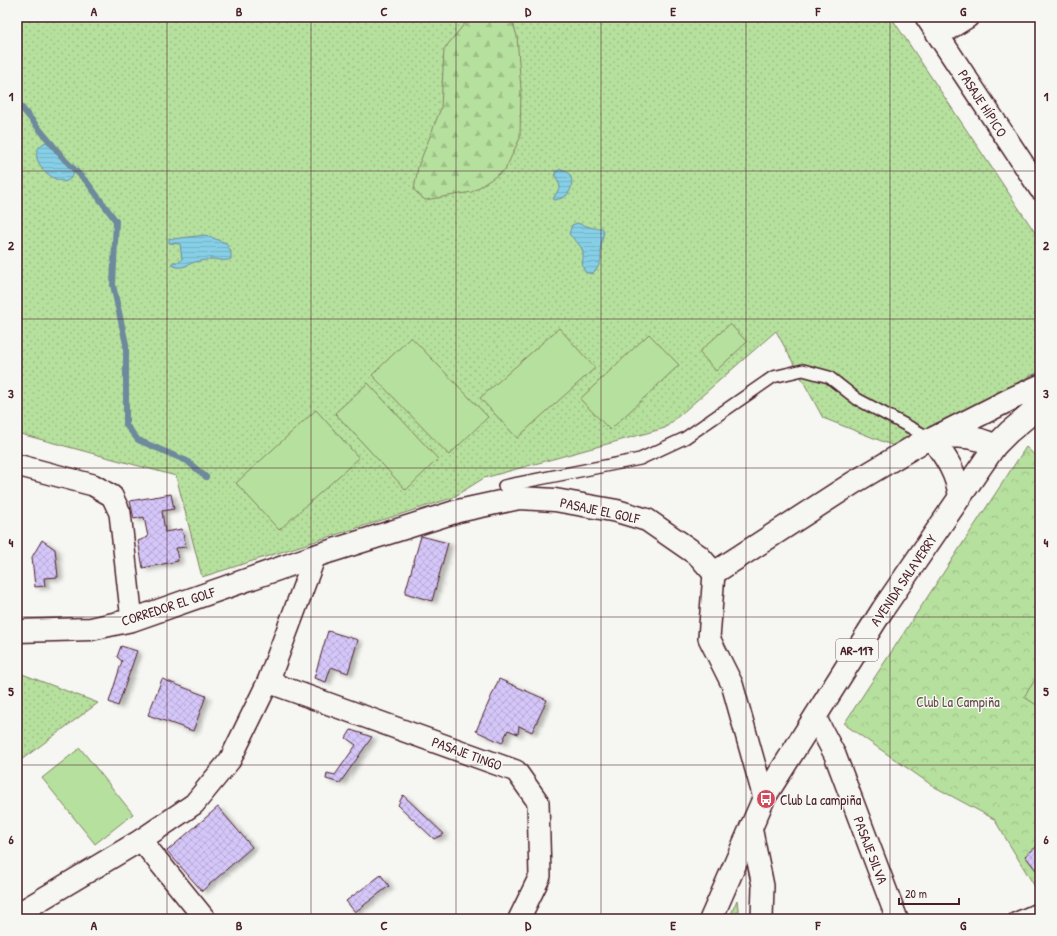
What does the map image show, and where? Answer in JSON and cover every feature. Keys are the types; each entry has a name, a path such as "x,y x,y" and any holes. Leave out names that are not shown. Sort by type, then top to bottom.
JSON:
{"street":[{"name":"PASAJE HÍPICO","path":"926,17 1040,189"},
{"path":"939,35 968,17"},
{"path":"764,798 732,684 709,638 714,573 903,452 922,442 932,439 1004,402 1040,386"},
{"name":"AVENIDA SALAVERRY","path":"711,919 764,798 883,609 995,446 1040,406"},
{"path":"932,439 970,437 987,441 995,446"},
{"path":"932,439 941,450 955,474 960,496"},
{"path":"17,465 94,486 112,496 120,513 132,620"},
{"name":"PASAJE EL GOLF","path":"315,556 458,511 519,498 563,501 618,510 647,520 699,556 714,573"},
{"path":"30,913 194,804 230,760 268,682 315,556"},
{"name":"CORREDOR EL GOLF","path":"17,631 91,629 132,620 315,556"},
{"name":"PASAJE TINGO","path":"268,682 516,771 538,802 540,876 519,919"},
{"name":"PASAJE SILVA","path":"815,717 835,755 897,919"},
{"path":"751,827 763,886 762,919"},
{"path":"141,840 205,919"}],"lane":[{"path":"504,486 640,459 684,438 773,377 803,370 829,377 857,399 932,439"},
{"path":"1014,919 1037,909"}],"green space":[{"path":"17,17 891,17 1040,240 1040,371 894,446 823,418 776,331 665,428 484,478 452,498 202,577 176,476 17,433"},
{"path":"478,17 511,17 517,36 521,89 520,138 505,170 472,192 425,200 414,190 418,167 441,108 444,49 466,22"},
{"path":"730,324 747,342 716,371 699,352"},
{"path":"559,328 595,368 517,438 480,398"},
{"path":"649,334 679,365 610,430 580,399"},
{"path":"411,337 488,417 449,455 372,375"},
{"path":"368,383 438,459 406,490 335,413"},
{"path":"316,410 359,458 279,530 236,483"},
{"name":"Club La Campiña","path":"1026,447 1040,460 1040,895 994,819 933,786 844,724"},
{"path":"17,672 98,703 17,763"},
{"path":"1040,672 1040,707 1024,697"},
{"path":"80,748 133,814 95,844 42,778"},
{"path":"737,900 739,919 729,919"}],"water":[{"path":"49,141 76,171 70,179 65,182 55,179 39,164 37,158 38,148 42,144"},
{"path":"561,169 568,173 572,179 572,183 570,191 566,196 555,200 553,199 560,187 555,172"},
{"path":"577,223 593,228 602,228 604,231 601,244 600,262 598,268 592,274 585,272 582,264 582,250 569,234 572,225"},
{"path":"205,235 226,243 231,252 231,259 211,259 180,267 171,264 182,260 180,244 169,243 169,238 173,239"}],"building":[{"path":"171,494 174,509 162,511 165,532 182,529 186,547 176,548 178,561 143,568 138,541 148,537 144,517 134,519 130,501"},
{"path":"421,536 448,543 432,601 405,593"},
{"path":"42,540 55,549 58,577 44,578 45,586 35,587 32,557"},
{"path":"328,631 358,640 348,673 331,667 326,682 314,678"},
{"path":"121,646 137,651 118,706 109,702 122,661 117,657"},
{"path":"162,679 206,696 193,731 148,715"},
{"path":"499,679 547,700 532,732 519,726 518,734 508,730 502,743 476,731"},
{"path":"351,730 372,737 340,783 326,779 327,773 335,775 356,745 346,738"},
{"path":"403,795 444,834 434,839 398,805"},
{"path":"218,807 252,847 202,891 167,851"},
{"path":"1040,844 1040,875 1025,856"},
{"path":"381,875 389,886 355,912 346,901"}],"waterway":[{"path":"17,102 65,160 87,182 116,221 113,285 126,344 126,425 138,440 187,461 206,477"}],"place":[{"name":"Club La campiña","path":"766,799"}]}
